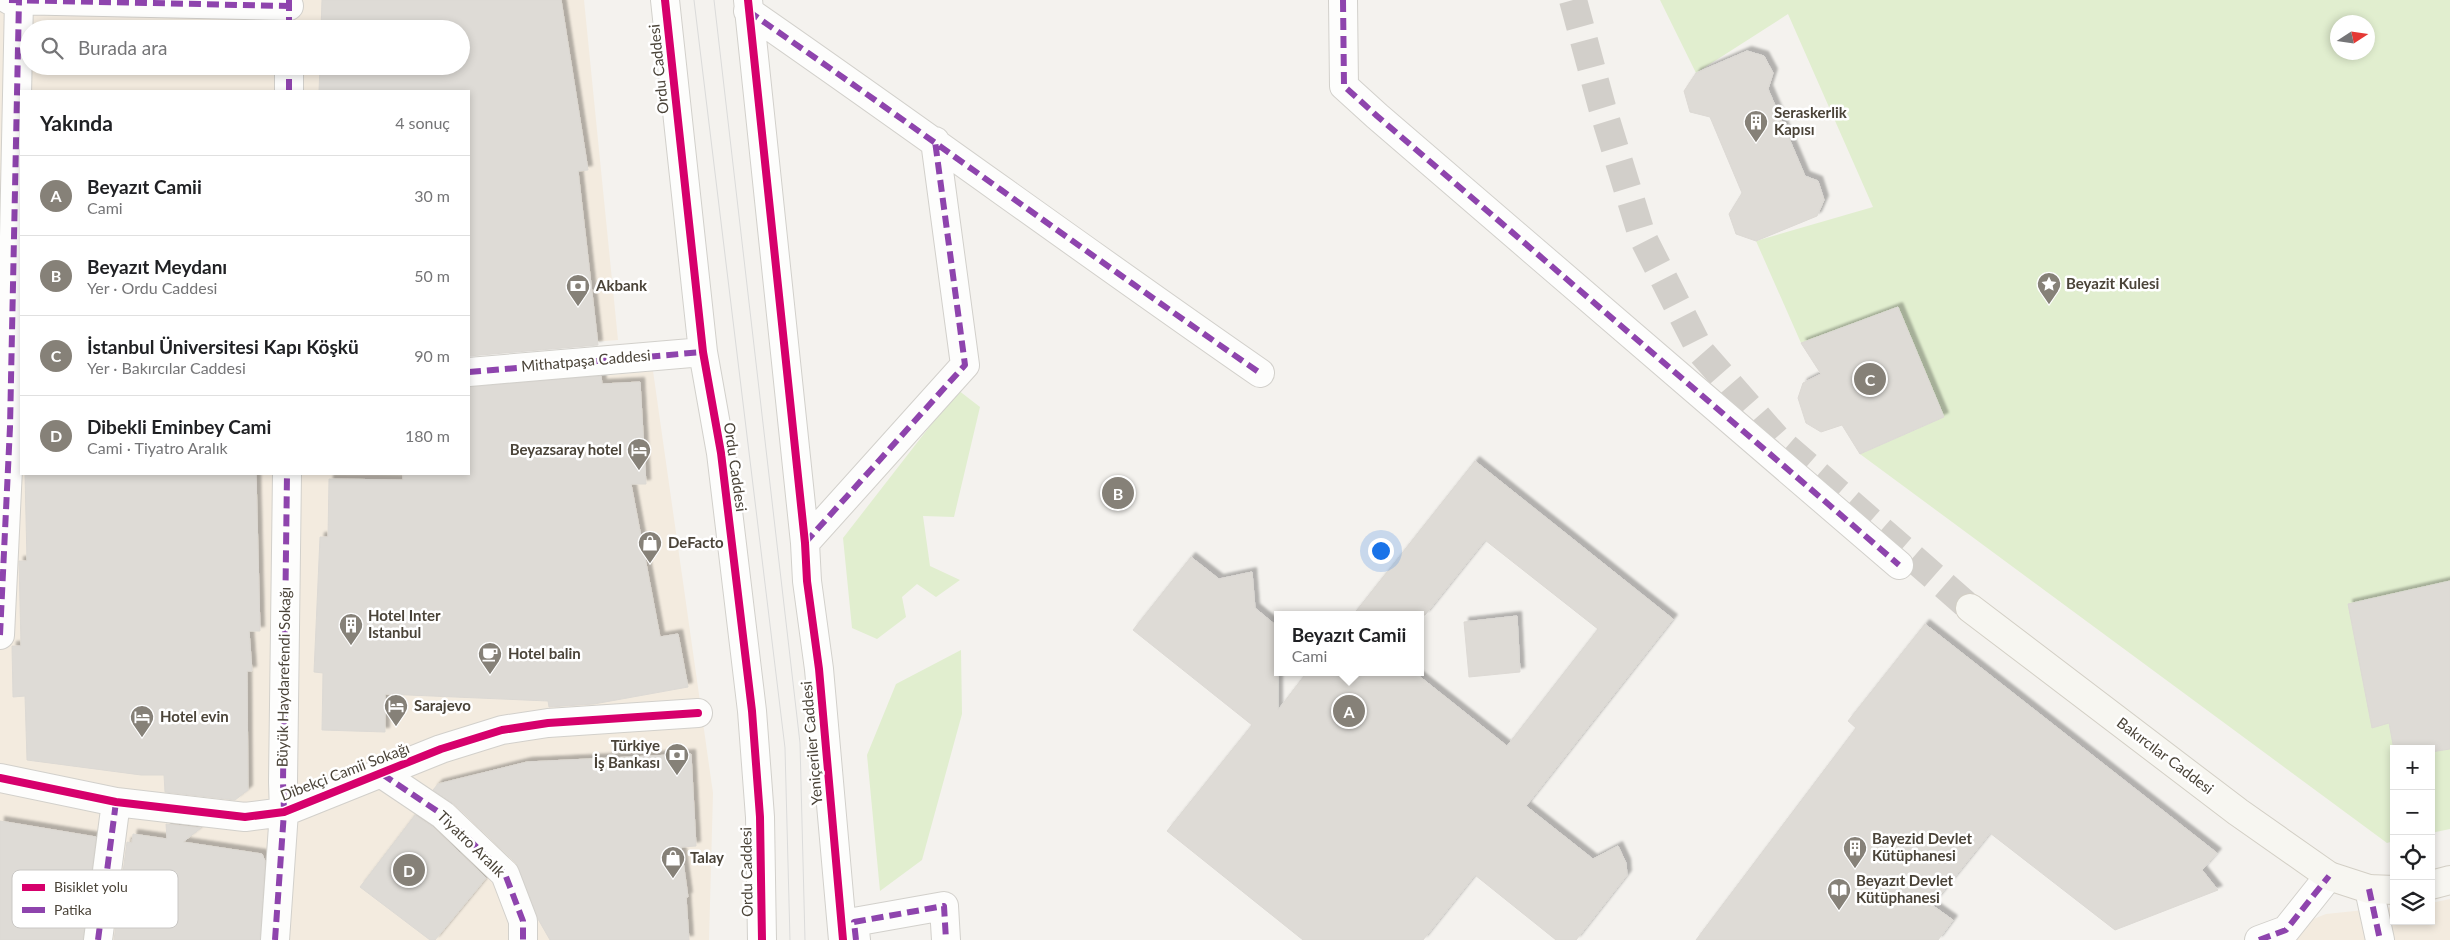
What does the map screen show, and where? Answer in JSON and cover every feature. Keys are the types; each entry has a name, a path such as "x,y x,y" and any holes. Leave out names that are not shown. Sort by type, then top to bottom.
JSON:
{"main road":[{"name":"Bakırcılar Caddesi","path":"1970,608 2238,812 2328,876 2381,889"},
{"path":"2435,884 2450,880"}],"street":[{"path":"9,0 289,12"},
{"path":"0,635 10,408 19,0"},
{"name":"Ordu Caddesi","path":"665,0 703,352 721,453 752,711 760,817 762,940"},
{"path":"1343,0 1344,86 1770,456 1898,564"},
{"path":"748,5 1111,270 1260,373"},
{"path":"748,5 805,543"},
{"path":"288,90 289,75"},
{"path":"805,543 965,365 935,141"},
{"name":"Mithatpaşa Caddesi","path":"470,372 703,352"},
{"name":"Büyük Haydarefendi Sokağı","path":"275,940 284,812 282,782 287,475"},
{"name":"Yeniçeriler Caddesi","path":"805,543 807,581 819,669 843,940"},
{"name":"Dibekçi Camii Sokağı","path":"0,778 116,802 245,817 284,812 441,749 502,730 548,723 698,713"},
{"name":"Tiyatro Aralık","path":"382,774 443,815 505,874 523,921 523,940"},
{"path":"107,870 116,802"},
{"path":"2259,940 2286,930 2328,876"},
{"path":"2380,940 2381,889"},
{"path":"856,940 854,922 944,906 946,940"}],"shaded area":[{"path":"0,0 584,0 618,340 470,352 470,90 20,90 0,389"},
{"path":"653,371 713,793 709,940 0,940 0,435 20,475 470,475 470,389"},
{"path":"2450,899 2450,940 2260,940 2326,914 2390,907 2390,925 2435,925 2435,902"}],"green space":[{"path":"1660,0 2450,0 2450,829 2435,832 2435,745 2390,745 2390,842 2387,843 1860,454 1944,417 1898,307 1801,343 1756,241 1873,207 1788,14 1696,73"},
{"path":"958,390 980,407 954,517 923,516 930,566 960,580 936,597 917,584 902,597 906,617 877,639 852,628 843,538"},
{"path":"961,650 962,714 922,860 880,891 867,755 896,684"}],"building":[{"path":"322,0 561,0 588,170 578,171 598,345 470,356 470,90 319,90 320,75 470,75 470,20 321,20"},
{"name":"Seraskerlik Kapısı","path":"1747,51 1764,56 1773,73 1768,89 1805,176 1818,181 1824,200 1817,216 1756,241 1736,234 1729,214 1742,193 1710,117 1690,112 1684,91 1696,73"},
{"path":"1898,307 1944,417 1860,454 1842,425 1821,432 1806,423 1798,398 1803,383 1821,374 1801,343"},
{"path":"601,376 602,384 640,382 646,484 631,484 660,637 678,634 688,687 594,704 549,707 548,701 385,694 385,732 322,730 323,673 314,672 320,537 328,537 329,479 403,480 403,475 470,475 470,387"},
{"path":"1475,461 1673,619 1526,806 1593,859 1618,846 1626,863 1627,875 1576,940 1556,940 1475,875 1423,940 1303,940 1167,831 1252,725 1133,630 1191,557 1219,579 1252,572 1255,608 1274,624 1274,676 1278,676 1278,710 1304,676 1419,676 1507,746 1598,629 1485,540 1425,615 1424,611 1356,611"},
{"path":"25,475 256,475 260,631 249,631 252,671 247,671 248,790 235,800 165,792 164,775 141,775 27,760 25,696 13,697 12,646 21,646 19,561 27,561"},
{"path":"2450,581 2450,749 2435,751 2435,745 2393,745 2389,723 2372,728 2348,604"},
{"path":"1517,616 1520,672 1469,677 1464,622"},
{"path":"1925,624 2217,853 2202,870 2218,890 2115,930 1990,833 1932,905 1953,920 1938,940 1696,940 1856,728 1848,721"},
{"path":"691,754 696,846 681,847 688,897 686,897 689,940 550,940 538,919 516,863 454,804 433,790 438,784 527,762"},
{"path":"415,815 433,827 486,878 435,940 430,940 360,887"},
{"path":"0,821 96,837 92,870 12,870 12,928 85,928 83,940 0,940"},
{"path":"166,824 201,828 183,842 262,854 265,861 260,940 114,940 116,928 178,928 178,870 123,870 127,842 132,843 133,834 167,839"}],"tunnel":[{"path":"1573,0 1602,107 1642,236 1701,352 1777,439 1970,608"}],"tram line":[{"path":"694,0 785,748 790,940"},
{"path":"714,0 800,743 805,940"}],"marked path":[{"path":"9,0 289,6"},
{"path":"0,635 10,427 19,0"},
{"path":"289,0 289,20"},
{"path":"1343,0 1344,86 1899,565"},
{"path":"748,11 1260,373"},
{"path":"289,75 289,90"},
{"path":"805,543 965,365 935,141"},
{"path":"470,372 703,352"},
{"path":"275,940 284,812 287,475"},
{"path":"382,774 443,815 505,874 523,921 523,940"},
{"path":"107,870 116,802"},
{"path":"2259,940 2286,930 2329,876"},
{"path":"2369,889 2380,940"},
{"path":"856,940 854,922 944,906 946,940"},
{"path":"98,940 100,928"}],"cycle path":[{"path":"665,0 703,352 721,453 752,711 760,817 762,940"},
{"path":"748,0 805,543 807,581 819,669 843,940"},
{"path":"0,778 116,802 245,817 284,812 441,749 502,730 548,723 698,713"}],"place":[{"name":"Seraskerlik Kapısı","path":"1756,143"},
{"name":"Beyazit Kulesi","path":"2049,305"},
{"name":"Akbank","path":"578,307"},
{"name":"İstanbul Üniversitesi Kapı Köşkü","path":"1870,379"},
{"name":"Beyazsaray hotel","path":"639,471"},
{"name":"Beyazıt Meydanı","path":"1118,493"},
{"name":"DeFacto","path":"650,564"},
{"name":"Hotel Inter Istanbul","path":"351,646"},
{"name":"Hotel balin","path":"490,675"},
{"name":"Beyazıt Camii","path":"1349,711"},
{"name":"Sarajevo","path":"396,727"},
{"name":"Hotel evin","path":"142,738"},
{"name":"Türkiye İş Bankası","path":"677,776"},
{"name":"Bayezid Devlet Kütüphanesi","path":"1855,869"},
{"name":"Dibekli Eminbey Cami","path":"409,870"},
{"name":"Talay","path":"673,879"},
{"name":"Beyazıt Devlet Kütüphanesi","path":"1839,911"}]}
